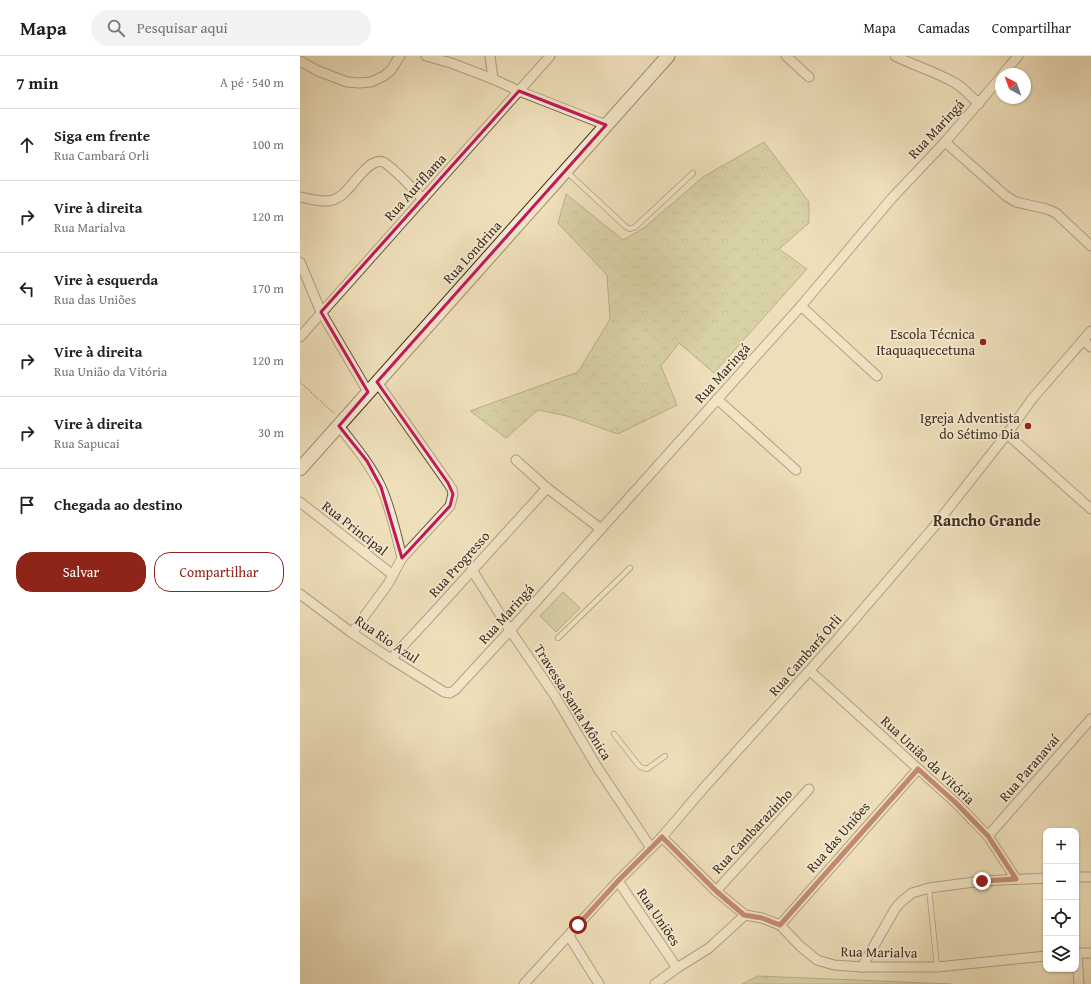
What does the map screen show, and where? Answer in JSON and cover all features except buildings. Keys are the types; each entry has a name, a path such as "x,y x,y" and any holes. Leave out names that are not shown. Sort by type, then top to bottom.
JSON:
{"street":[{"path":"300,61 318,71 347,82 360,83 371,82 384,76 391,70 400,56"},
{"path":"426,56 450,60 519,91 606,125"},
{"path":"490,56 494,79"},
{"name":"Rua Auriflama","path":"300,337 550,56"},
{"name":"Rua Londrina","path":"300,469 668,56"},
{"path":"786,56 809,76"},
{"path":"895,56 925,68 955,83 965,90 979,104"},
{"path":"1009,68 1018,56"},
{"name":"Rua Maringá","path":"461,685 801,306 892,198 945,142 995,84"},
{"path":"945,142 1006,196 1016,202 1048,209 1056,213 1091,246"},
{"path":"300,197 324,201 338,198 366,168 374,163 383,162 423,199"},
{"path":"300,262 322,312 368,392"},
{"path":"801,306 877,376"},
{"name":"Rua Cambará Orli","path":"524,984 618,881 662,837 702,790 810,671 933,528 1007,434 1032,399 1091,331"},
{"path":"1083,340 1091,347"},
{"path":"352,633 388,584 402,558 450,506 453,494 448,483 377,382"},
{"path":"717,399 796,470"},
{"path":"341,423 367,461 381,487 388,506 402,558"},
{"path":"1007,434 1091,510"},
{"path":"516,460 547,488 601,529"},
{"name":"Rua Progresso","path":"391,659 547,488"},
{"name":"Rua Principal","path":"300,502 393,575"},
{"name":"Travessa Santa Mônica","path":"472,570 510,630 556,696 597,767 651,848"},
{"name":"Rua Rio Azul","path":"300,594 352,633 444,692 455,690 461,685"},
{"name":"Rua União da Vitória","path":"810,671 956,803 988,836 1016,879"},
{"name":"Rua Paranavaí","path":"988,836 1091,719"},
{"name":"Rua das Uniões","path":"780,925 918,769"},
{"name":"Rua Cambarazinho","path":"716,891 809,789"},
{"path":"655,984 709,948 744,915 716,891 662,837"},
{"path":"1079,878 1091,877"},
{"path":"862,967 900,903 912,893 929,888 982,881 1043,878"},
{"name":"Rua Uniões","path":"618,881 677,968"},
{"name":"Rua Marialva","path":"744,915 762,918 780,925 800,946 818,960 834,965 862,967 937,967 1043,956"},
{"path":"569,936 599,984"},
{"path":"1079,953 1091,952"},
{"path":"1078,972 1079,984"}],"lane":[{"path":"565,171 630,229 635,227 693,173"},
{"path":"558,638 630,568"},
{"path":"614,734 640,767 647,769 665,756"},
{"path":"929,888 937,967"}],"path":[{"path":"300,382 341,423"}],"highlighted area":[{"path":"519,91 606,125 377,382 448,483 453,494 450,506 402,558 381,487 367,461 339,426 368,392 321,312"}],"green space":[{"path":"764,142 809,202 809,223 779,249 807,269 714,373 679,343 661,366 677,405 618,434 567,416 538,410 506,438 470,411 578,372 610,319 607,275 558,223 566,194 623,240 645,227 703,177"},
{"path":"563,592 580,608 556,632 540,616"},
{"path":"758,976 951,984 742,984"}],"place":[{"name":"Escola Técnica Itaquaquecetuna","path":"983,342"},
{"name":"Igreja Adventista do Sétimo Dia","path":"1028,426"}],"district":[{"name":"Rancho Grande","path":"987,520"}],"route":[{"path":"578,925 618,881 662,837 716,891 744,915 762,918 780,925 918,769 956,803 988,836 1016,879 982,881"}]}
